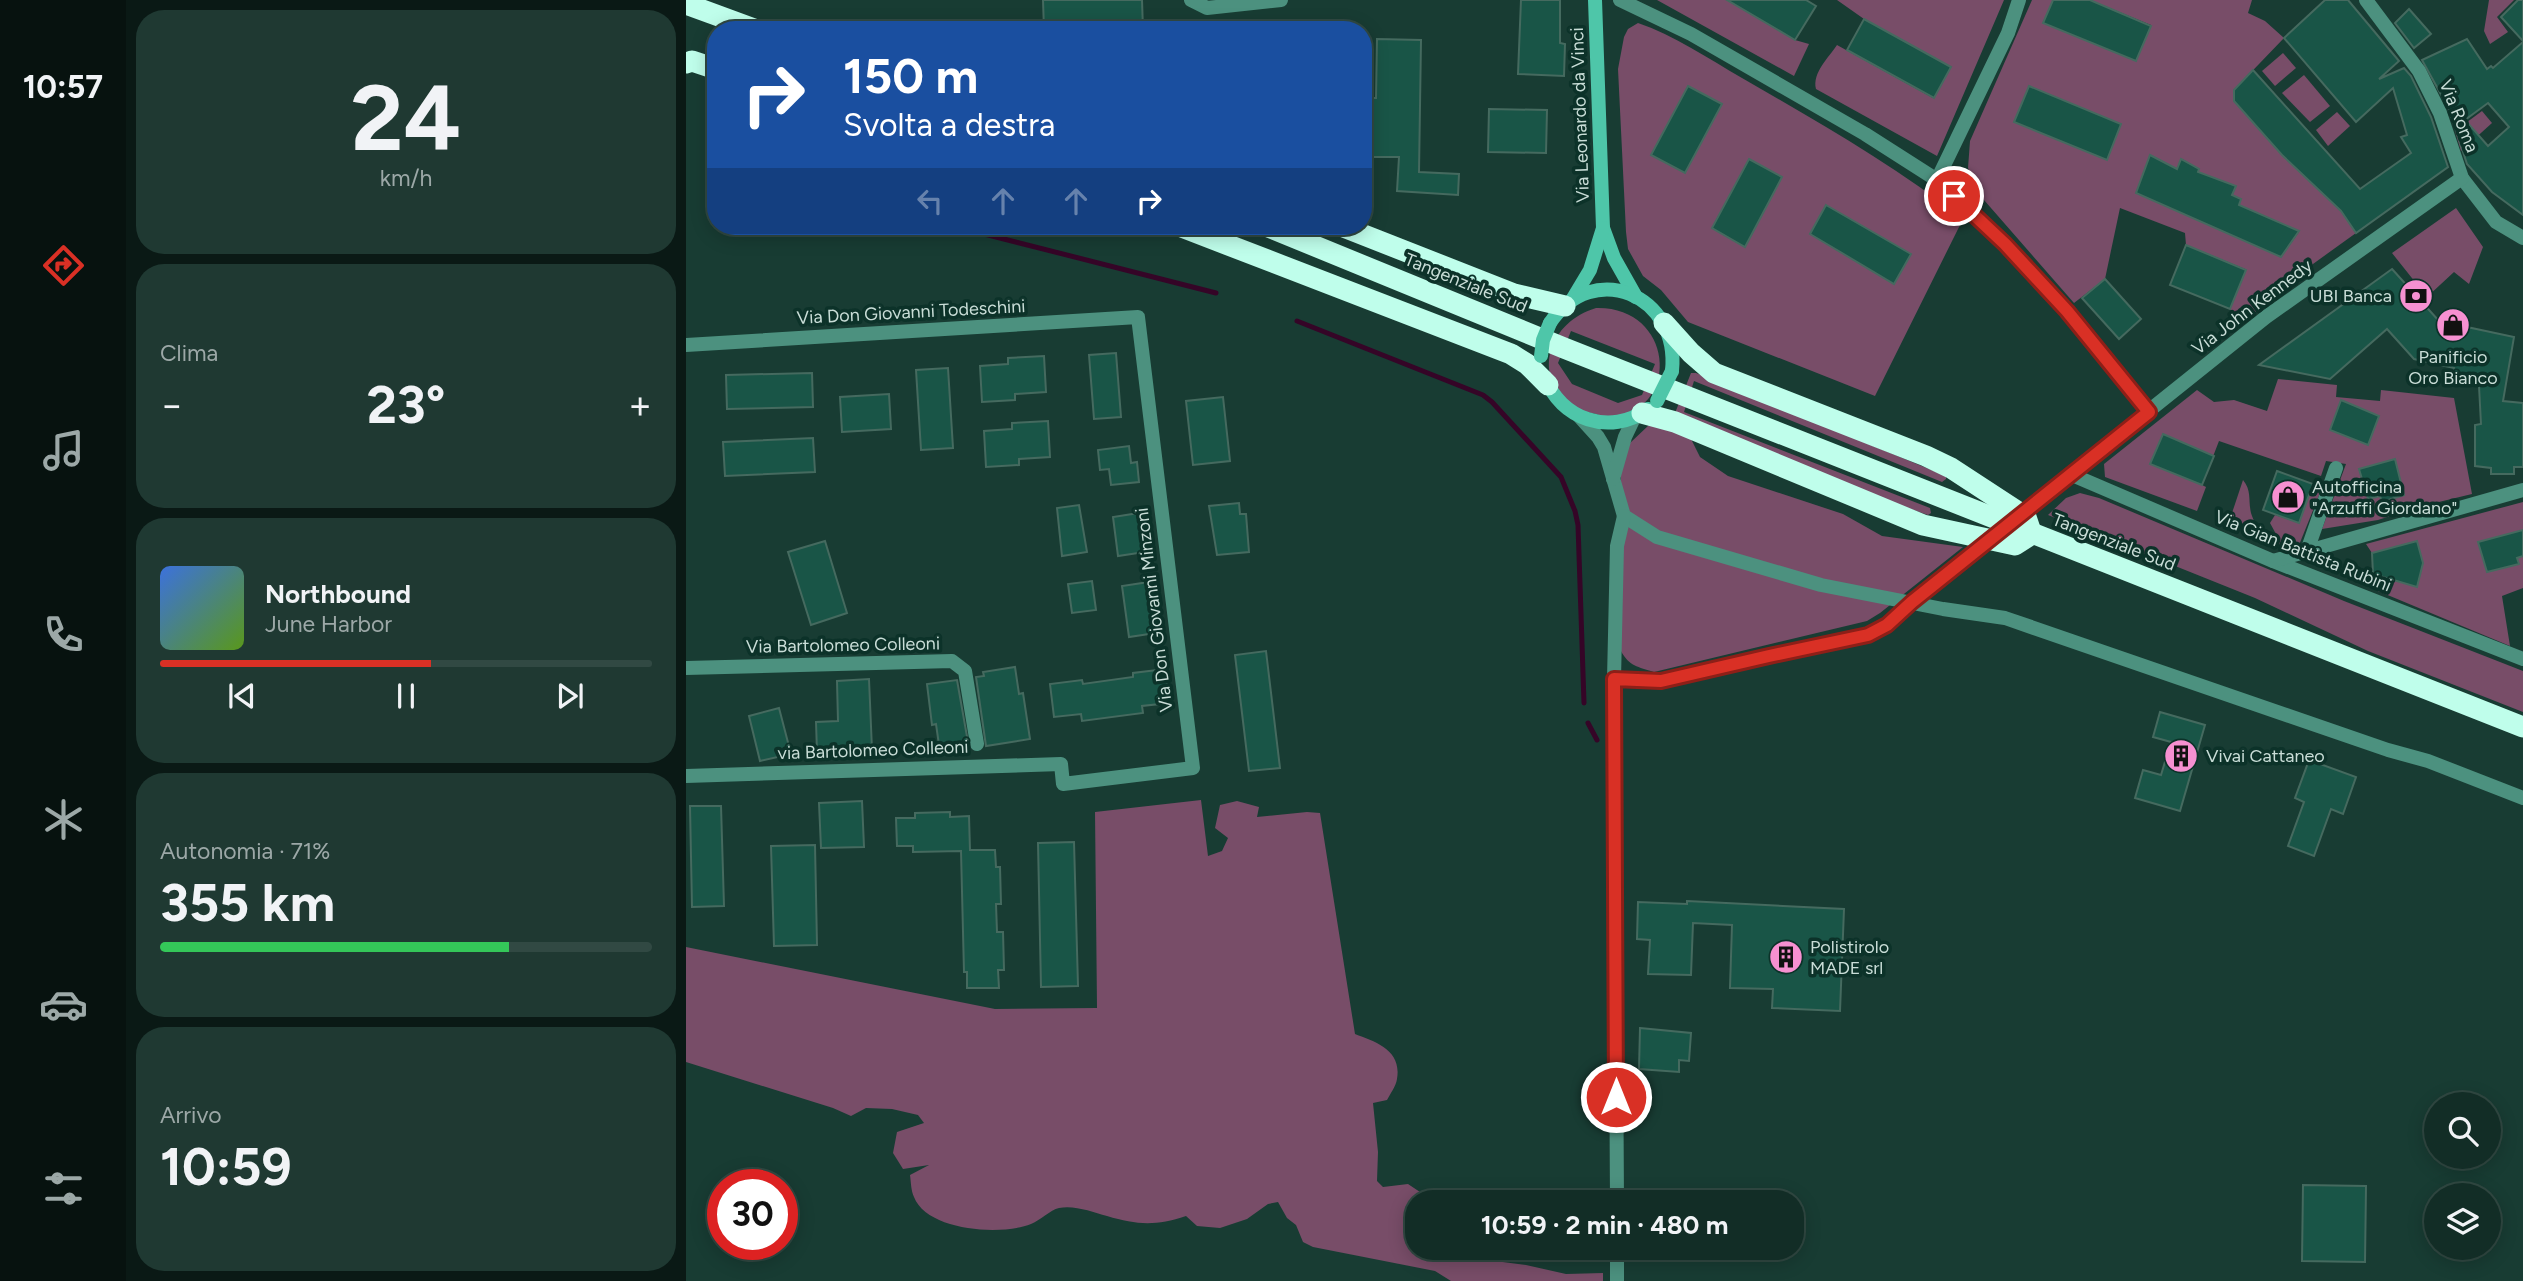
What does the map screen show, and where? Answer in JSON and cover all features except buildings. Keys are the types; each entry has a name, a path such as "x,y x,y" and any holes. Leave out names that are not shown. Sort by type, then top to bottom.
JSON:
{"highway":[{"path":"690,5 719,21"},
{"path":"690,5 733,21"},
{"path":"686,63 692,61 707,66"},
{"path":"1202,235 1511,354 1545,375"},
{"name":"Tangenziale Sud","path":"1285,235 1645,403 1688,397 2523,727"},
{"path":"1364,235 1514,294 1565,306"},
{"path":"1645,403 1675,422 1923,525 2015,545 2032,534 2026,517 1951,468 1714,373 1690,353 1664,323"}],"street":[{"path":"1191,0 1208,8 1281,0"},
{"name":"Via Leonardo da Vinci","path":"1595,0 1603,228 1614,258 1636,297"},
{"path":"1620,0 1704,41 1865,134 1937,180 2005,244 2067,311 2149,412"},
{"path":"1937,180 2007,33 2019,0"},
{"name":"Via Roma","path":"2366,0 2419,71 2440,113 2462,178 2496,222 2523,238"},
{"name":"Via John Kennedy","path":"1614,679 1661,681 1868,635 1887,625 2266,317 2462,178"},
{"name":"Via Leonardo da Vinci","path":"1565,306 1590,270 1603,228"},
{"path":"1613,481 1625,436 1645,403 1672,371 1673,352 1669,334 1655,310 1623,292 1598,291 1565,306 1545,333 1542,347 1545,375 1559,402 1579,416 1601,441 1613,481 1624,516 1617,546 1614,679 1617,1190"},
{"name":"Via Don Giovanni Todeschini","path":"686,345 1139,317"},
{"name":"Via Don Giovanni Minzoni","path":"1061,764 1063,784 1193,768 1139,317"},
{"path":"1579,416 1608,423 1645,403"},
{"path":"2307,551 2336,468"},
{"name":"Via Gian Battista Rubini","path":"2070,474 2273,561 2523,659"},
{"path":"2273,561 2523,490"},
{"path":"1624,516 1657,537 1821,585 1942,609 2005,618 2388,750 2428,761 2523,798"},
{"name":"Via Bartolomeo Colleoni","path":"686,668 952,661 965,671 977,744"},
{"name":"via Bartolomeo Colleoni","path":"686,776 1061,764"},
{"path":"1617,1260 1617,1281"}],"shaded area":[{"path":"1657,0 1727,0 1795,40 1809,44 1794,76"},
{"path":"1837,0 2004,0 1937,156 1816,89 1816,77 1837,45 1933,98 1951,67 1864,19"},
{"path":"2032,0 2053,0 2044,23 2136,61 2151,25 2090,0 2252,0 2248,13 2265,21 2284,38 2234,90 2234,101 2282,155 2341,211 2356,233 2281,287 2281,290 2240,325 2230,309 2245,269 2186,245 2185,233 2120,208 2105,279 2074,303 1977,192 1968,168 1970,141","holes":["2029,86 2121,124 2107,160 2014,122","2150,156 2177,169 2182,159 2199,169 2197,177 2235,187 2232,195 2241,199 2239,205 2299,232 2281,257 2137,193"]},
{"path":"2489,0 2514,0 2497,17 2508,32 2490,44 2484,31"},
{"path":"1638,23 1691,48 1827,128 1910,180 1963,219 1875,396 1688,322 1661,290 1643,276 1628,249 1618,69 1624,37 1628,29"},
{"path":"2283,53 2296,68 2275,86 2262,71"},
{"path":"2304,75 2330,106 2310,122 2282,93"},
{"path":"2482,111 2492,123 2461,151 2455,131"},
{"path":"2337,112 2350,126 2328,146 2316,130"},
{"path":"2456,208 2483,247 2469,284 2454,272 2427,297 2392,253"},
{"path":"1596,308 1621,312 1640,322 1653,338 1659,357 1659,377 1651,395 1637,409 1616,417 1606,417 1573,409 1558,393 1551,379 1551,350 1557,336 1567,324","holes":["1571,331 1655,364 1642,395 1618,403 1572,384 1558,363"]},
{"path":"1691,373 1946,476 1942,482 1694,381 1684,412 1930,508 1931,513 1928,515 1899,505 1675,413"},
{"path":"2278,379 2337,385 2336,397 2380,401 2381,390 2454,398 2472,494 2378,520 2322,529 2346,464 2326,461 2321,476 2219,441 2202,485 2206,487 2197,511 2105,477 2104,464 2197,390 2214,402 2234,400 2267,411"},
{"path":"1649,425 1689,435 1700,457 1728,476 1843,514 1882,536 1963,547 1867,621 1654,672 1639,667 1627,660 1621,651 1621,461 1630,443"},
{"path":"2243,480 2249,492 2257,535 2229,522"},
{"path":"2313,484 2322,488 2297,550 2278,544 2270,523 2275,515 2299,523"},
{"path":"2080,493 2099,498 2344,601 2523,671 2523,712 2368,651 2255,598 2048,515 2066,498"},
{"path":"2523,502 2523,588 2502,596 2510,646 2378,591 2386,577 2417,586 2423,563 2417,542 2372,553 2366,544"},
{"path":"1201,800 1208,856 1222,851 1228,838 1215,828 1220,805 1237,801 1259,807 1257,817 1320,813 1355,1034 1386,1049 1396,1061 1396,1082 1387,1100 1373,1103 1378,1152 1377,1181 1383,1187 1408,1184 1417,1190 1405,1190 1405,1260 1487,1260 1566,1274 1603,1273 1603,1281 1451,1281 1435,1271 1313,1247 1303,1242 1296,1225 1287,1218 1278,1202 1268,1204 1247,1219 1220,1228 1197,1226 1186,1216 1156,1223 1137,1223 1071,1207 1056,1209 1031,1224 1018,1228 984,1230 949,1224 922,1208 913,1195 910,1175 929,1165 903,1169 893,1153 897,1132 924,1123 918,1115 892,1109 866,1108 851,1116 686,1062 686,947 995,1009 1097,1008 1095,812"}],"waterway":[{"path":"988,235 1216,293"},
{"path":"1297,321 1483,395 1561,477 1578,525 1584,703"},
{"path":"1588,723 1597,740"}],"place":[{"name":"UBI Banca","path":"2416,296"},
{"name":"Panificio Oro Bianco","path":"2453,325"},
{"name":"Autofficina \"Arzuffi Giordano\"","path":"2288,497"},
{"name":"Vivai Cattaneo","path":"2181,756"},
{"name":"Polistirolo MADE srl","path":"1786,957"}],"route":[{"path":"1616,1097 1614,679 1661,681 1868,635 1887,625 2149,412 2067,311 2005,244 1954,196"}]}
